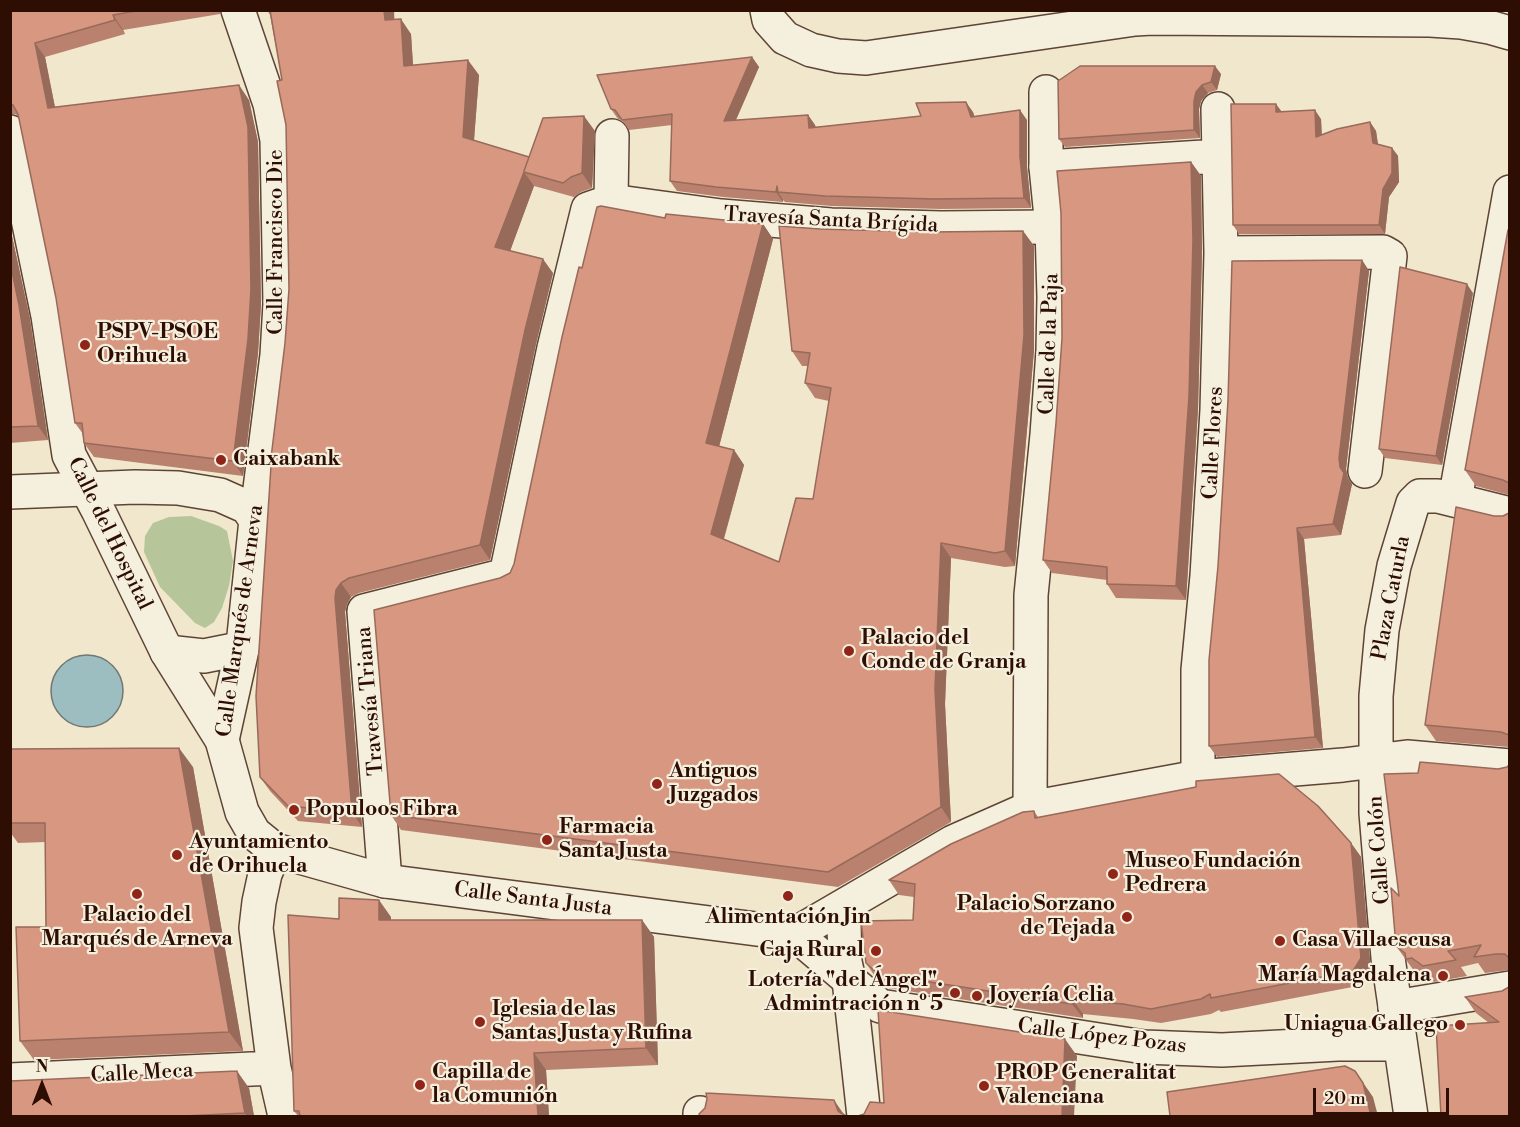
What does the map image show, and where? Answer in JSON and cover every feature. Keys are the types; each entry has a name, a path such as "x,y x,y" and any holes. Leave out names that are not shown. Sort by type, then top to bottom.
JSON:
{"street":[{"name":"Calle Francisco Die","path":"238,10 270,104 277,140 280,304 277,355 261,479"},
{"path":"767,10 769,20 785,38 811,50 838,56 866,58 1144,19 1430,20 1461,22 1509,33"},
{"name":"Calle de la Paja","path":"1030,808 1031,595 1053,351 1052,227 1046,167 1046,92"},
{"name":"Calle Flores","path":"1198,777 1198,670 1207,576 1216,422 1221,253 1218,109"},
{"name":"Calle del Hospital","path":"10,132 48,316 69,455 101,496 167,652 222,740"},
{"path":"611,201 612,136"},
{"path":"1046,167 1219,156"},
{"path":"1509,192 1465,503 1509,514"},
{"name":"Travesía Santa Brígida","path":"611,201 721,216 831,225 941,228 1052,227"},
{"name":"Travesía Triana","path":"385,880 364,611 506,575 554,348 588,209 611,201"},
{"path":"1221,253 1383,252 1390,256 1365,471"},
{"name":"Calle Marqués de Arneva","path":"261,479 243,645 222,740 242,812 255,833 275,850"},
{"path":"10,492 101,496 178,488 220,495 247,507 256,520"},
{"name":"Plaza Caturla","path":"1376,761 1376,696 1382,630 1394,566 1413,503 1420,496 1437,496 1465,503"},
{"path":"167,652 204,656 234,650 243,645"},
{"path":"795,934 953,842 1030,808 1198,777 1266,770 1294,770 1407,757 1509,766"},
{"name":"Calle Colón","path":"1376,761 1376,813 1388,958 1411,1116"},
{"path":"275,850 261,893 256,928 274,1068 285,1116"},
{"name":"Calle Santa Justa","path":"275,850 385,880 795,934"},
{"path":"849,903 844,924 845,962 864,1116"},
{"name":"Calle López Pozas","path":"795,934 880,1006 1144,1047 1222,1050 1338,1044 1400,1044"},
{"path":"1395,1007 1509,988"},
{"name":"Calle Meca","path":"10,1080 274,1068"}],"green space":[{"path":"191,516 227,531 233,561 229,586 222,608 214,622 205,628 195,623 160,587 144,552 145,536 153,523 169,517"}],"water":[{"path":"87,655 107,661 117,671 123,691 117,711 107,721 87,727 67,721 57,711 51,691 57,671 67,661"}],"building":[{"path":"10,10 141,10 113,15 115,20 35,43 48,108 239,85 248,127 251,289 248,339 233,461 84,443 82,423 75,423 56,298 18,114 10,103"},
{"path":"270,10 384,10 385,20 401,19 404,66 468,60 463,137 529,157 524,171 543,118 584,116 582,173 563,183 524,172 495,247 543,259 525,330 480,545 349,578 336,590 352,812 288,806 260,777 256,696 270,466 289,289 286,125 277,81 282,80"},
{"path":"752,57 724,121 808,115 809,128 921,116 916,103 966,102 971,117 1020,110 1020,157 1024,198 934,199 825,196 778,192 777,186 776,192 670,181 672,114 622,120 615,110 611,109 597,75"},
{"path":"1080,66 1215,66 1211,82 1202,85 1196,92 1194,130 1059,139 1058,81"},
{"path":"1231,104 1276,104 1276,112 1315,110 1316,137 1337,129 1370,122 1373,143 1392,148 1392,173 1383,189 1379,225 1233,225"},
{"path":"1191,162 1193,239 1189,396 1176,586 1107,584 1107,567 1043,560 1062,338 1061,213 1057,171"},
{"path":"597,207 665,218 666,214 763,224 706,443 734,450 711,534 779,562 796,498 813,499 831,388 805,383 810,353 792,351 779,226 930,232 1023,231 1024,335 1005,551 995,553 941,543 935,689 941,807 828,872 391,815 374,610 500,578 510,573 514,564 579,267 582,268"},
{"path":"1509,230 1509,483 1465,470"},
{"path":"1362,260 1339,458 1340,467 1344,473 1333,524 1297,528 1315,737 1209,746 1209,660 1218,566 1228,400 1232,261"},
{"path":"10,262 19,305 38,426 10,427"},
{"path":"1400,267 1467,284 1436,456 1379,449"},
{"path":"1456,507 1494,516 1509,513 1509,735 1501,732 1425,725"},
{"name":"Palacio del Marqués de Arneva","path":"179,748 229,1032 20,1041 16,927 46,927 45,823 10,823 10,749"},
{"path":"1420,762 1498,769 1509,765 1509,958 1505,954 1474,957 1481,945 1448,951 1456,960 1423,966 1412,958 1406,959 1405,953 1396,946 1391,888 1399,896 1384,774 1418,773"},
{"path":"1279,774 1318,806 1351,843 1361,958 1353,971 1211,998 1210,994 1201,999 1151,1009 1073,1000 1072,1004 878,974 866,963 861,921 913,920 915,884 889,880 951,844 1023,812 1034,811 1035,818 1196,787 1196,781"},
{"name":"Iglesia de las Santas Justa y Rufina","path":"339,898 379,900 379,920 642,920 646,1048 534,1053 538,1116 300,1116 299,1111 294,1111 288,915 339,919"},
{"path":"1509,987 1509,1116 1441,1116 1436,1026 1499,1022 1465,997 1502,991"},
{"name":"PROP Generalitat Valenciana","path":"878,1010 1065,1039 1062,1116 858,1116 864,1114 870,1102 884,1103"},
{"path":"1345,1066 1355,1071 1363,1083 1371,1116 1170,1116 1167,1092"},
{"path":"237,1071 245,1113 184,1116 10,1116 10,1081"},
{"path":"706,1093 834,1100 838,1111 846,1116 700,1116 699,1114 705,1108"}],"place":[{"name":"PSPV-PSOE Orihuela","path":"85,345"},
{"name":"Caixabank","path":"221,460"},
{"name":"Palacio del Conde de Granja","path":"849,651"},
{"name":"Antiguos Juzgados","path":"657,784"},
{"name":"Populoos Fibra","path":"294,810"},
{"name":"Farmacia Santa Justa","path":"547,840"},
{"name":"Ayuntamiento de Orihuela","path":"177,855"},
{"name":"Museo Fundación Pedrera","path":"1113,874"},
{"name":"Palacio del Marqués de Arneva","path":"137,894"},
{"name":"Alimentación Jin","path":"788,896"},
{"name":"Palacio Sorzano de Tejada","path":"1127,917"},
{"name":"Casa Villaescusa","path":"1280,941"},
{"name":"Caja Rural","path":"876,951"},
{"name":"María Magdalena","path":"1443,976"},
{"name":"Lotería \"del Ángel\". Admintración nº 5","path":"955,993"},
{"name":"Joyería Celia","path":"977,996"},
{"name":"Iglesia de las Santas Justa y Rufina","path":"480,1022"},
{"name":"Uniagua Gallego","path":"1460,1025"},
{"name":"Capilla de la Comunión","path":"420,1085"},
{"name":"PROP Generalitat Valenciana","path":"984,1086"}]}
